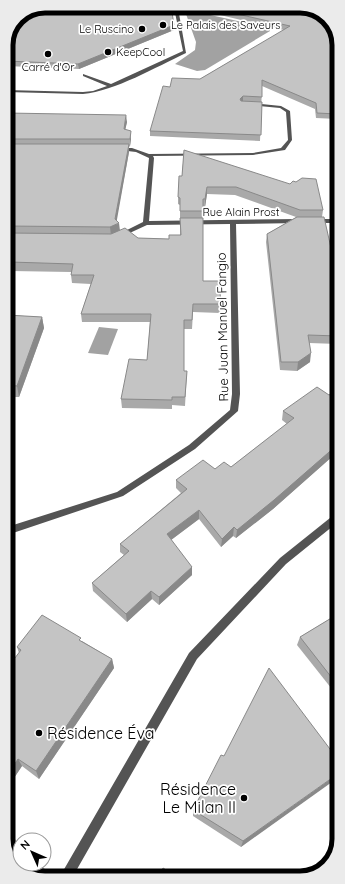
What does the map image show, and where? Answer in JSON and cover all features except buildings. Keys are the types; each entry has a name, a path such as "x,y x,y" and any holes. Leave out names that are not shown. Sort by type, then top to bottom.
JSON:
{"street":[{"path":"13,91 94,92 112,86 185,52 177,13"},
{"path":"84,75 112,86"},
{"path":"116,149 132,149 149,155 253,154 283,149 290,140 288,112 281,107 249,104"},
{"path":"146,223 152,158 149,155"},
{"name":"Rue Juan Manuel Fangio","path":"13,529 120,494 192,447 234,411 236,394 232,221"},
{"name":"Rue Alain Prost","path":"112,239 146,223 332,221"},
{"path":"69,871 193,656 283,561 332,522"}],"shaded area":[{"path":"201,13 270,28 270,31 205,70 197,71 175,64 195,50 196,42 186,14"},
{"path":"99,327 118,329 108,355 88,353"}],"place":[{"name":"Le Palais des Saveurs","path":"163,25"},
{"name":"Le Ruscino","path":"142,29"},
{"name":"KeepCool","path":"108,52"},
{"name":"Carré d'Or","path":"48,54"},
{"name":"Résidence Éva","path":"39,733"},
{"name":"Résidence Le Milan II","path":"244,798"}]}
